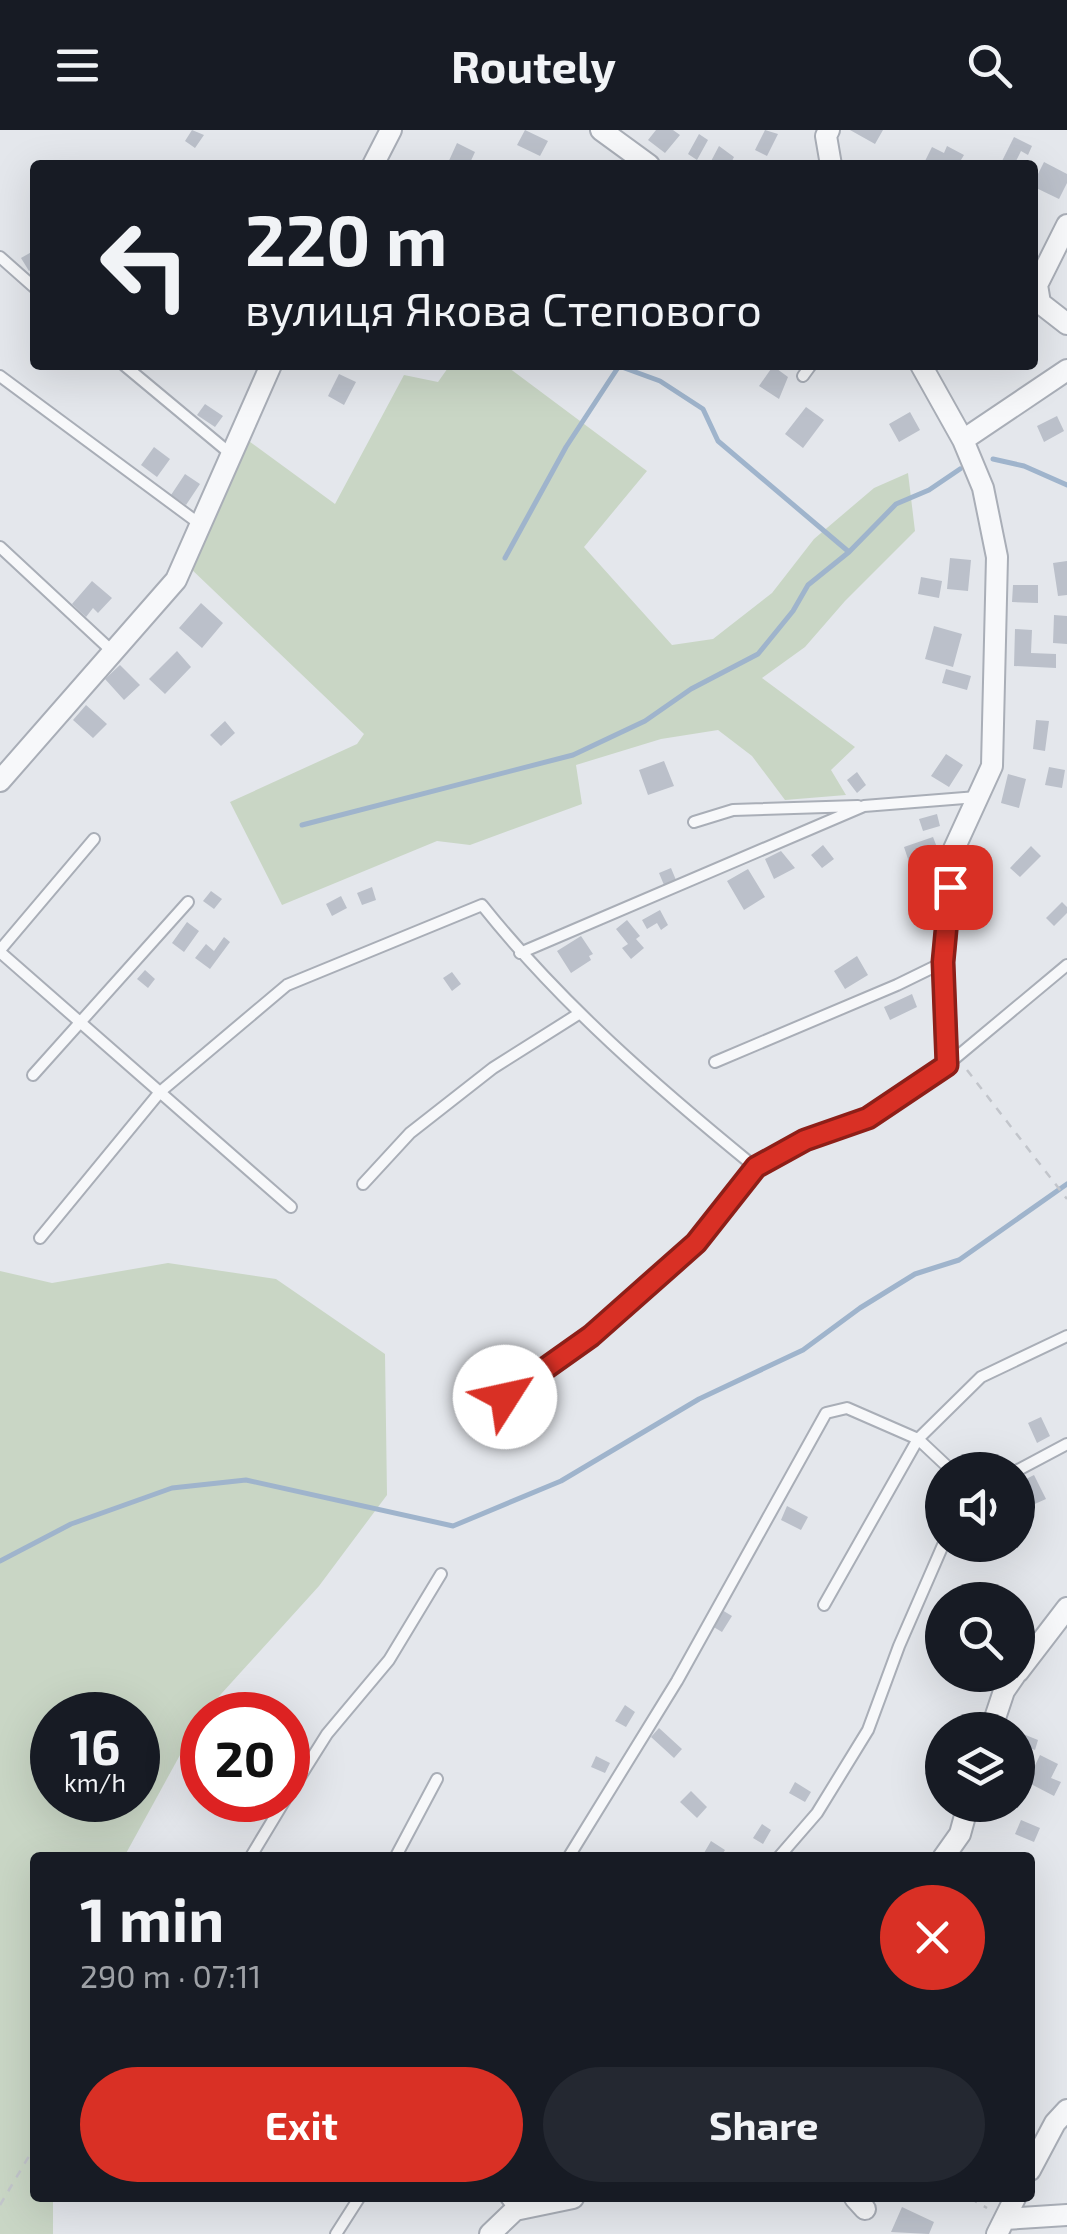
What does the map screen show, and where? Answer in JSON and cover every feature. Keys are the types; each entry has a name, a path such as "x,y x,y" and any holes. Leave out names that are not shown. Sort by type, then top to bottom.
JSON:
{"street":[{"path":"376,160 392,130"},
{"path":"601,130 643,160"},
{"path":"829,130 826,136 829,160"},
{"path":"1038,283 1067,224"},
{"path":"1038,291 1040,303 1067,324"},
{"path":"0,781 176,580 269,370"},
{"path":"925,370 963,440 983,488 997,557 992,766 954,850 943,962 952,1060"},
{"path":"963,440 1067,370"},
{"path":"1035,1649 1067,1608"},
{"path":"947,1852 963,1822"},
{"path":"1035,2161 1067,2110"},
{"path":"490,2234 513,2202"},
{"path":"1001,2227 1013,2202"},
{"path":"1001,2227 1067,2216"}],"lane":[{"path":"0,257 30,284"},
{"path":"130,370 232,456"},
{"path":"804,376 808,370"},
{"path":"0,376 202,525"},
{"path":"0,547 114,654"},
{"path":"694,822 734,810 977,798"},
{"path":"520,952 864,806"},
{"path":"94,839 0,951 292,1207"},
{"path":"33,1075 188,902"},
{"path":"40,1238 160,1092 287,985 482,905 520,952 580,1013 678,1104 756,1167"},
{"path":"715,1062 943,962"},
{"path":"505,1397 591,1336 696,1243 756,1167 805,1140 868,1118 952,1060 1067,965"},
{"path":"363,1184 424,1122 494,1068 580,1013"},
{"path":"824,1605 918,1439 981,1377 1067,1336"},
{"path":"572,1852 677,1682 826,1414 847,1408 918,1439 932,1452"},
{"path":"1035,1461 1067,1444"},
{"path":"783,1852 817,1813 868,1730 936,1562"},
{"path":"310,1760 326,1734 389,1660 441,1574"},
{"path":"399,1852 437,1779"},
{"path":"254,1852 272,1822"},
{"path":"336,2234 356,2202"}],"path":[{"path":"952,1060 1030,1148 1067,1199"},
{"path":"0,2205 30,2154"}],"green space":[{"path":"446,370 512,370 647,471 584,547 672,645 713,639 772,593 814,539 874,488 908,473 915,531 805,647 762,678 855,747 831,770 846,795 785,800 752,756 718,730 661,739 576,765 582,804 470,845 437,841 282,905 230,802 357,744 364,734 188,566 246,439 335,504 404,375 438,382"},
{"path":"168,1263 276,1279 385,1354 387,1495 319,1586 223,1692 180,1692 180,1755 160,1791 160,1692 30,1692 30,1822 143,1822 127,1852 30,1852 30,2202 53,2202 53,2234 0,2234 0,1271 52,1283"}],"building":[{"path":"192,130 204,135 195,148 185,141"},
{"path":"525,130 548,141 540,156 517,145"},
{"path":"656,130 673,130 680,135 665,153 648,140"},
{"path":"765,130 778,134 767,156 755,150"},
{"path":"850,130 883,130 875,144"},
{"path":"699,134 708,140 697,160 688,154"},
{"path":"1014,137 1032,146 1028,155 1021,151 1016,160 1002,160"},
{"path":"457,143 475,152 471,160 449,160"},
{"path":"719,146 734,157 732,160 712,160"},
{"path":"947,146 964,155 961,160 926,160 932,147 944,153"},
{"path":"1044,162 1067,174 1059,199 1038,189 1038,174"},
{"path":"30,253 30,270 29,271 21,258"},
{"path":"770,370 778,370 788,377 779,399 759,386"},
{"path":"339,374 356,382 344,405 328,396"},
{"path":"205,404 223,416 215,427 197,415"},
{"path":"806,407 824,420 803,448 785,434"},
{"path":"910,412 920,430 899,442 889,424"},
{"path":"1057,416 1064,431 1044,442 1037,426"},
{"path":"154,447 170,459 157,477 141,465"},
{"path":"185,474 200,484 186,505 171,495"},
{"path":"950,558 971,560 968,591 947,589"},
{"path":"1067,561 1067,595 1058,596 1053,563"},
{"path":"921,577 942,581 939,598 918,594"},
{"path":"92,581 112,598 98,613 93,608 86,617 72,604"},
{"path":"1013,585 1038,585 1038,603 1012,602"},
{"path":"201,603 223,623 202,648 179,628"},
{"path":"1054,615 1067,616 1067,644 1053,643"},
{"path":"934,626 962,634 953,667 925,659"},
{"path":"1015,629 1032,630 1031,653 1056,654 1056,668 1014,666"},
{"path":"177,651 191,667 165,694 149,679"},
{"path":"120,665 140,685 124,700 105,679"},
{"path":"946,669 971,676 967,690 942,683"},
{"path":"86,705 107,724 93,738 73,720"},
{"path":"1036,720 1049,721 1045,751 1033,749"},
{"path":"225,721 235,733 221,746 210,735"},
{"path":"946,754 963,765 949,787 931,776"},
{"path":"664,761 674,786 648,795 639,770"},
{"path":"1049,767 1065,770 1062,788 1045,785"},
{"path":"857,772 866,785 857,793 847,780"},
{"path":"1008,774 1026,779 1019,808 1001,803"},
{"path":"937,814 940,826 923,831 919,819"},
{"path":"933,837 940,855 910,865 904,847"},
{"path":"823,845 834,859 822,868 811,855"},
{"path":"1031,846 1041,856 1020,877 1010,868"},
{"path":"781,851 795,868 774,879 765,859"},
{"path":"671,868 676,880 664,885 659,873"},
{"path":"748,869 765,897 744,910 727,881"},
{"path":"372,887 376,900 362,905 357,893"},
{"path":"211,891 222,899 214,909 203,901"},
{"path":"341,896 347,908 332,916 326,904"},
{"path":"1062,902 1067,913 1054,926 1046,918"},
{"path":"660,910 668,925 661,930 657,923 647,929 642,920"},
{"path":"627,920 644,948 631,959 622,948 628,944 616,929"},
{"path":"187,922 199,931 184,952 172,943"},
{"path":"581,936 593,954 589,956 591,960 571,973 557,951"},
{"path":"224,937 230,942 210,969 195,958 206,944 214,951"},
{"path":"857,956 868,975 845,989 834,971"},
{"path":"145,970 155,979 148,988 137,979"},
{"path":"452,972 461,984 452,991 443,978"},
{"path":"912,994 917,1007 890,1020 884,1007"},
{"path":"1041,1417 1050,1436 1037,1443 1028,1423"},
{"path":"1035,1477 1046,1499 1035,1504"},
{"path":"787,1506 808,1517 801,1530 781,1520"},
{"path":"722,1610 732,1616 722,1632 712,1626"},
{"path":"625,1705 635,1712 626,1727 615,1721"},
{"path":"659,1728 682,1749 674,1758 651,1737"},
{"path":"1040,1755 1058,1764 1051,1778 1061,1782 1054,1796 1035,1786 1035,1765"},
{"path":"596,1756 610,1763 605,1773 591,1767"},
{"path":"795,1782 811,1792 805,1802 789,1793"},
{"path":"691,1791 707,1807 697,1818 680,1802"},
{"path":"1020,1822 1040,1828 1034,1842 1015,1834"},
{"path":"762,1824 771,1830 763,1844 753,1838"},
{"path":"711,1841 725,1850 724,1852 705,1852"},
{"path":"902,2207 934,2222 929,2234 891,2232"}],"waterway":[{"path":"505,558 566,447 616,370"},
{"path":"630,370 660,381 703,409 718,441 849,552"},
{"path":"993,459 1024,466 1067,485"},
{"path":"302,825 573,755 645,721 691,689 758,654 793,611 808,585 849,552 896,504 929,490 960,469"},
{"path":"0,1561 71,1524 172,1488 246,1480 453,1526 561,1481 699,1399 803,1350 915,1274 959,1260 1067,1184"}],"route":[{"path":"505,1397 591,1336 696,1243 756,1167 805,1140 868,1118 947,1065 943,962 950,887"}]}
